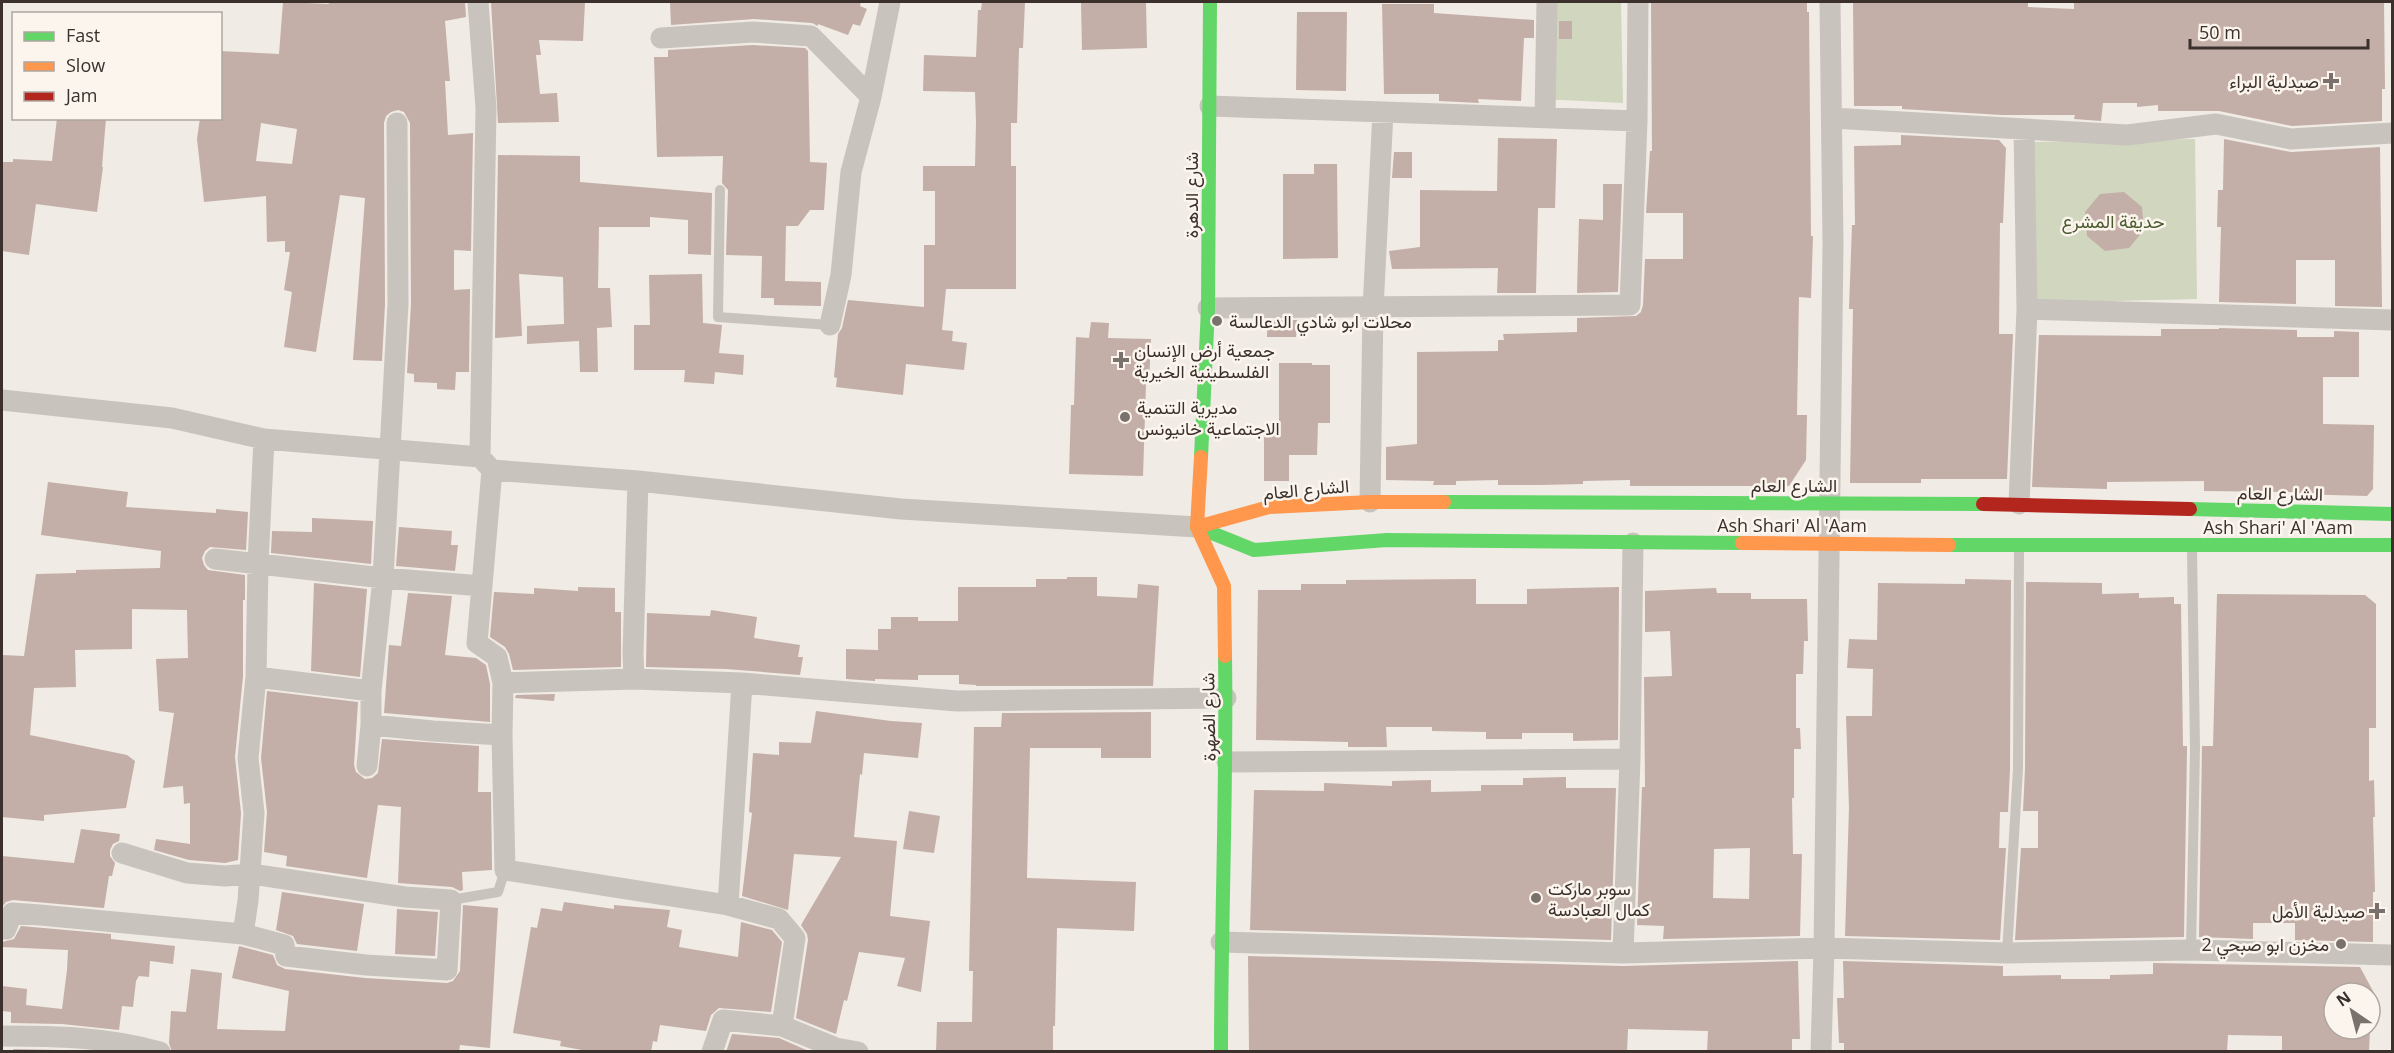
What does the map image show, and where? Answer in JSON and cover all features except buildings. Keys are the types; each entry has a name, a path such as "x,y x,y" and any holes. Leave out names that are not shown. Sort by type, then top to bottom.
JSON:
{"street":[{"path":"478,2 486,108 486,463 482,586 477,643 496,657 503,683 505,870 728,905 779,919 795,938 782,1026"},
{"path":"830,325 841,275 851,172 871,97 890,2"},
{"name":"شارع الدهرة","path":"1206,388 1210,2"},
{"path":"1545,117 1547,2"},
{"path":"1208,309 1630,305 1637,121 1638,2"},
{"path":"1821,1052 1833,245 1830,2"},
{"path":"661,38 753,32 811,36 871,97"},
{"path":"1210,106 1637,121"},
{"path":"1370,502 1373,309 1383,112"},
{"path":"1832,118 2127,135 2216,124 2291,139 2392,133"},
{"path":"367,766 371,725 371,691 384,578 392,449 398,304 397,123"},
{"path":"2019,504 2027,309 2024,129"},
{"path":"2027,309 2392,320"},
{"name":"شارع الضهرة","path":"1206,388 1197,527 1224,586 1227,762 1221,942 1221,1052"},
{"path":"2,400 172,418 264,439 392,449 638,482 901,509 1197,527"},
{"path":"243,934 251,874 254,813 248,758 256,677 264,439"},
{"path":"634,679 638,482"},
{"name":"الشارع العام","path":"1197,527 1269,507 1370,502 2019,504 2392,514"},
{"name":"Ash Shari' Al 'Aam","path":"1197,527 1254,550 1387,540 2019,546 2392,545"},
{"path":"1623,953 1630,759 1633,543"},
{"path":"215,559 384,578 482,586"},
{"path":"256,677 371,691"},
{"path":"503,683 634,679 742,683 957,701 1226,698"},
{"path":"728,905 742,683"},
{"path":"371,725 502,735"},
{"path":"1227,762 1630,759"},
{"path":"2,929 6,929 12,912 243,934 284,945 286,956 447,970 451,900 384,894 251,874 225,876 187,873 122,853"},
{"path":"1221,942 1623,953 1824,948 2007,953 2191,950 2392,955"},
{"path":"712,1052 723,1020 782,1026 835,1050 858,1052"},
{"path":"2,1036 42,1036 121,1043 160,1052"}],"lane":[{"path":"720,190 718,317 830,325"},
{"path":"2191,950 2195,748 2192,545"},
{"path":"2007,953 2018,769 2019,546"},
{"path":"451,900 498,892 505,870"}],"green space":[{"path":"1539,2 1621,2 1623,103 1541,99"},
{"name":"حديقة المشرع","path":"2195,139 2197,299 2031,303 2029,142"}],"traffic: fast":[{"path":"1201,457 1208,308 1210,2"},
{"path":"1444,502 1983,504"},
{"path":"2190,509 2392,514"},
{"path":"1197,527 1254,550 1387,540 1742,543"},
{"path":"1949,545 2392,545"},
{"path":"1221,1052 1225,656"}],"traffic: slow":[{"path":"1201,457 1197,527 1224,586 1225,656"},
{"path":"1197,527 1269,507 1370,502 1444,502"},
{"path":"1742,543 1949,545"}],"traffic: jam":[{"path":"1983,504 2190,509"}],"place":[{"name":"صيدلية البراء","path":"2331,81"},
{"name":"محلات ابو شادي الدعالسة","path":"1217,321"},
{"name":"جمعية أرض الإنسان الفلسطينية الخيرية","path":"1121,360"},
{"name":"مديرية التنمية الاجتماعية خانيونس","path":"1125,417"},
{"name":"سوبر ماركت كمال العبادسة","path":"1536,898"},
{"name":"صيدلية الأمل","path":"2377,911"},
{"name":"مخزن ابو صبحي 2","path":"2341,944"}]}
